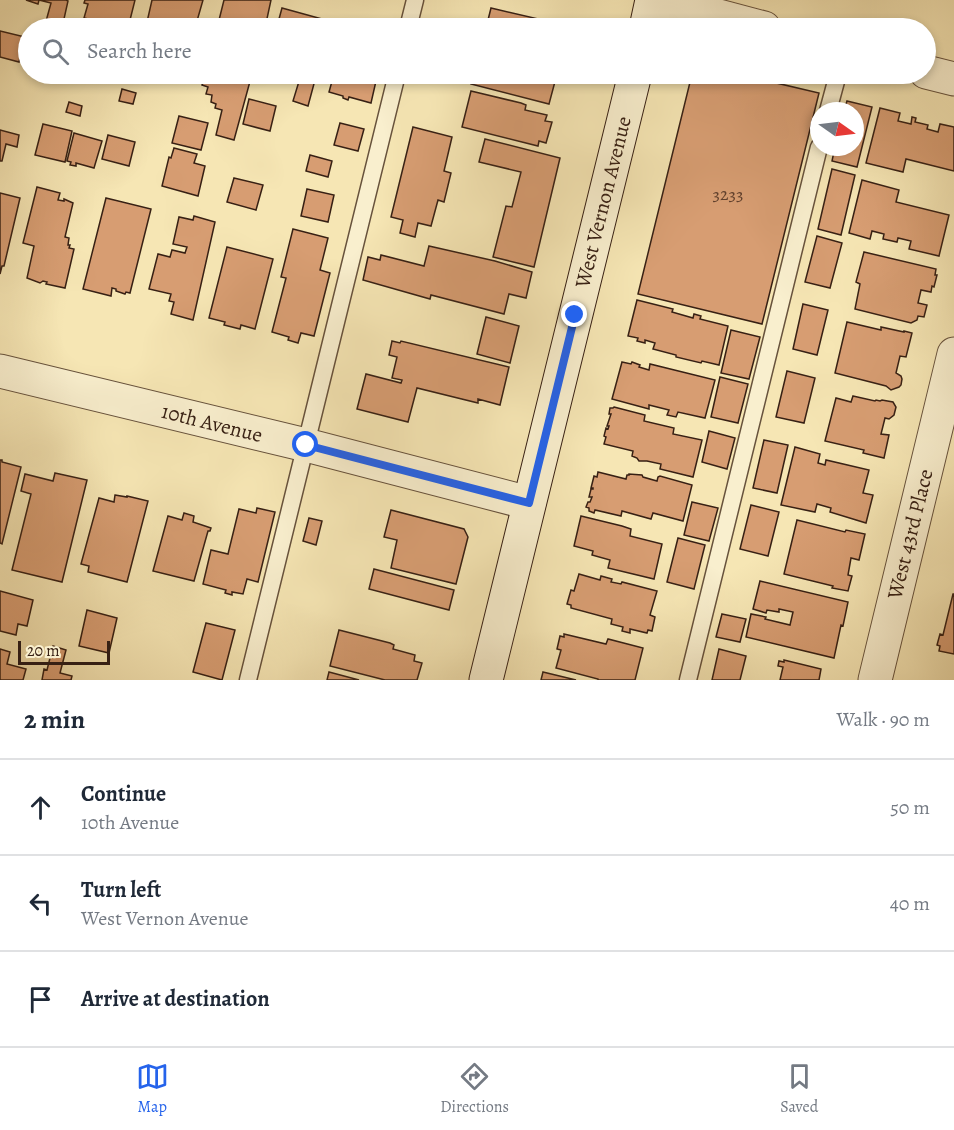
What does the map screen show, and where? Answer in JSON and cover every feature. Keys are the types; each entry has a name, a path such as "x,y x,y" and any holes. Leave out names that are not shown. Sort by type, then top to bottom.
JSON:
{"street":[{"path":"648,18 652,0"},
{"path":"658,0 726,18"},
{"path":"936,74 954,79"},
{"name":"West Vernon Avenue","path":"486,680 633,84"},
{"name":"West 43rd Place","path":"875,680 954,354"},
{"name":"10th Avenue","path":"0,371 306,445 529,503"}],"lane":[{"path":"410,18 415,0"},
{"path":"248,680 395,84"},
{"path":"830,102 835,84"},
{"path":"688,680 817,156"}],"building":[{"path":"26,0 39,0 38,4"},
{"path":"39,0 68,1 64,18 47,18 51,3"},
{"path":"85,0 135,0 130,18 84,18 88,4 84,3"},
{"path":"152,0 203,0 198,18 148,18"},
{"path":"224,0 271,0 267,18 220,18"},
{"path":"282,8 318,18 279,18"},
{"path":"491,8 534,18 488,18"},
{"path":"0,31 18,35 18,62 0,57"},
{"path":"249,84 234,140 216,135 222,110 215,108 216,104 211,102 212,95 206,94 208,87 202,85"},
{"path":"298,84 314,84 308,106 293,101"},
{"path":"331,84 375,84 371,103 349,97 348,100 329,92"},
{"path":"471,84 554,84 549,104"},
{"path":"690,84 781,84 819,93 817,102 810,102 810,129 762,324 638,294"},
{"path":"122,89 136,93 133,104 119,101"},
{"path":"471,91 521,103 526,105 525,110 547,115 545,121 552,122 546,143 539,141 538,146 462,127"},
{"path":"249,99 276,106 270,131 243,124"},
{"path":"69,102 82,106 80,116 66,112"},
{"path":"864,105 872,107 864,139"},
{"path":"880,108 900,113 898,121 911,124 912,117 916,118 915,122 928,125 927,129 938,132 940,124 954,127 954,171 906,159 903,172 866,163"},
{"path":"179,116 208,123 201,150 172,143"},
{"path":"340,123 364,129 358,151 334,145"},
{"path":"43,124 72,131 65,162 35,155"},
{"path":"413,127 452,137 444,171 451,173 444,202 438,200 431,226 418,223 415,237 400,233 403,220 391,217"},
{"path":"0,130 19,135 17,147 6,144 2,161 0,161"},
{"path":"74,133 102,141 94,168 76,163 76,166 70,165 71,162 67,161"},
{"path":"108,135 135,142 129,166 102,159"},
{"path":"485,139 560,158 534,267 493,257 506,206 512,207 521,172 479,162"},
{"path":"174,148 197,154 194,163 205,166 198,196 162,186 169,157 171,158"},
{"path":"310,155 332,161 328,177 306,171"},
{"path":"833,156 860,156 857,167 832,161"},
{"path":"832,169 855,175 841,235 818,229"},
{"path":"234,178 263,185 256,210 227,202"},
{"path":"862,180 899,190 896,202 949,215 939,256 909,249 911,241 898,238 897,242 883,239 884,234 872,231 870,239 849,233"},
{"path":"37,187 60,193 58,200 64,201 64,199 73,203 65,237 69,238 69,248 74,249 65,288 27,278 34,246 23,243"},
{"path":"307,189 334,195 328,222 301,216"},
{"path":"0,193 20,198 4,266 0,274"},
{"path":"106,198 151,209 130,293 125,294 112,288 111,296 83,289"},
{"path":"194,216 215,222 193,320 171,314 174,302 169,301 171,294 149,289 158,254 170,257 172,250 185,253 187,247 173,244 179,217 193,220"},
{"path":"293,229 328,238 320,270 330,273 314,336 301,333 298,343 288,340 289,337 272,332 286,278 281,277"},
{"path":"817,236 842,243 830,288 805,282"},
{"path":"429,246 532,272 526,298 509,294 504,314 431,295 430,299 363,280 368,257 380,260 381,255 424,266"},
{"path":"227,247 273,259 255,329 241,325 240,329 209,318"},
{"path":"864,252 936,269 935,275 937,275 931,292 921,290 918,303 927,305 924,317 918,316 917,320 911,323 855,309 860,284 856,282"},
{"path":"637,300 673,309 672,312 693,318 694,314 701,316 700,319 728,326 719,365 676,357 676,355 653,349 655,343 645,340 645,343 637,341 638,338 628,336"},
{"path":"803,304 828,310 817,355 793,349"},
{"path":"486,317 519,326 510,363 477,354"},
{"path":"847,322 881,330 881,327 912,333 906,357 900,356 896,373 902,379 899,387 891,390 886,386 835,373"},
{"path":"731,330 760,337 749,379 721,373"},
{"path":"392,341 400,343 401,341 509,367 500,405 478,399 478,403 417,388 408,422 357,409 366,374 401,383 402,380 392,378 397,357 389,355"},
{"path":"622,362 631,364 632,362 649,370 650,364 715,380 705,418 678,412 676,417 667,415 669,410 649,405 649,409 612,399"},
{"path":"787,371 815,378 804,423 776,417"},
{"path":"720,377 748,384 738,423 711,417"},
{"path":"853,396 893,402 896,407 894,415 889,419 885,418 881,434 889,435 884,458 863,453 864,450 825,441 836,398 851,402"},
{"path":"610,408 645,415 644,421 674,428 673,434 702,440 693,477 660,469 661,464 639,461 632,456 633,451 604,444 606,437 604,436 611,414 609,414"},
{"path":"709,431 735,438 727,469 702,462"},
{"path":"764,440 788,445 777,493 753,488"},
{"path":"795,447 820,454 818,463 825,465 826,460 869,470 863,493 873,495 866,523 830,512 831,508 817,504 815,512 781,505"},
{"path":"0,460 21,467 2,544 0,543"},
{"path":"598,472 626,479 629,474 642,475 657,481 660,476 692,485 683,521 653,513 651,519 622,511 621,516 595,510 594,513 589,511 586,507 592,497 589,497 593,489 591,488 594,476 597,477"},
{"path":"55,473 87,480 62,582 12,570 31,494 21,491 25,474 53,481"},
{"path":"115,495 148,501 127,582 88,572 89,566 81,564 99,498 114,502"},
{"path":"692,502 718,508 709,541 684,535"},
{"path":"751,505 779,512 768,556 740,549"},
{"path":"257,508 275,512 258,582 247,579 243,594 232,592 232,595 225,593 226,590 203,584 211,550 228,554 239,509 256,513"},
{"path":"391,510 464,529 468,537 456,584 391,568 397,540 384,537"},
{"path":"184,513 194,516 193,522 211,528 208,531 194,581 153,571 168,516 182,520"},
{"path":"581,516 631,529 630,536 662,544 654,579 608,568 610,560 592,555 593,551 574,546"},
{"path":"309,518 322,521 316,545 303,541"},
{"path":"797,520 845,532 846,530 865,534 859,560 851,558 848,575 852,576 848,591 784,574"},
{"path":"678,538 705,545 694,589 667,582"},
{"path":"374,569 454,590 449,610 369,589"},
{"path":"579,574 600,580 601,576 612,579 611,582 621,584 622,582 657,591 650,615 655,617 652,631 648,630 647,633 630,629 630,633 622,631 623,627 611,624 612,619 571,608 571,605 567,604"},
{"path":"760,581 848,602 834,658 746,637 751,614 790,625 793,612 779,609 779,612 767,610 766,613 753,609"},
{"path":"0,591 33,600 27,626 18,624 16,635 0,631"},
{"path":"953,594 954,654 939,651 940,646 937,645 940,634 943,635"},
{"path":"87,610 117,618 109,653 79,646"},
{"path":"722,614 746,619 740,642 716,637"},
{"path":"206,623 235,630 222,680 193,672"},
{"path":"339,630 390,643 394,645 393,649 415,655 414,661 422,663 417,680 385,680 330,666"},
{"path":"564,634 606,644 608,639 643,648 635,680 598,680 556,668 561,650 557,649 560,636 564,637"},
{"path":"53,646 66,650 60,673 72,676 71,680 42,680"},
{"path":"0,649 10,652 7,664 26,669 23,680 0,680"},
{"path":"719,649 746,656 740,680 712,680"},
{"path":"784,660 821,669 819,680 780,680 783,667 778,666 779,661 784,662"},
{"path":"329,672 359,680 327,680"},
{"path":"543,672 576,680 541,680"}],"route":[{"path":"306,445 529,503 575,315"}]}
